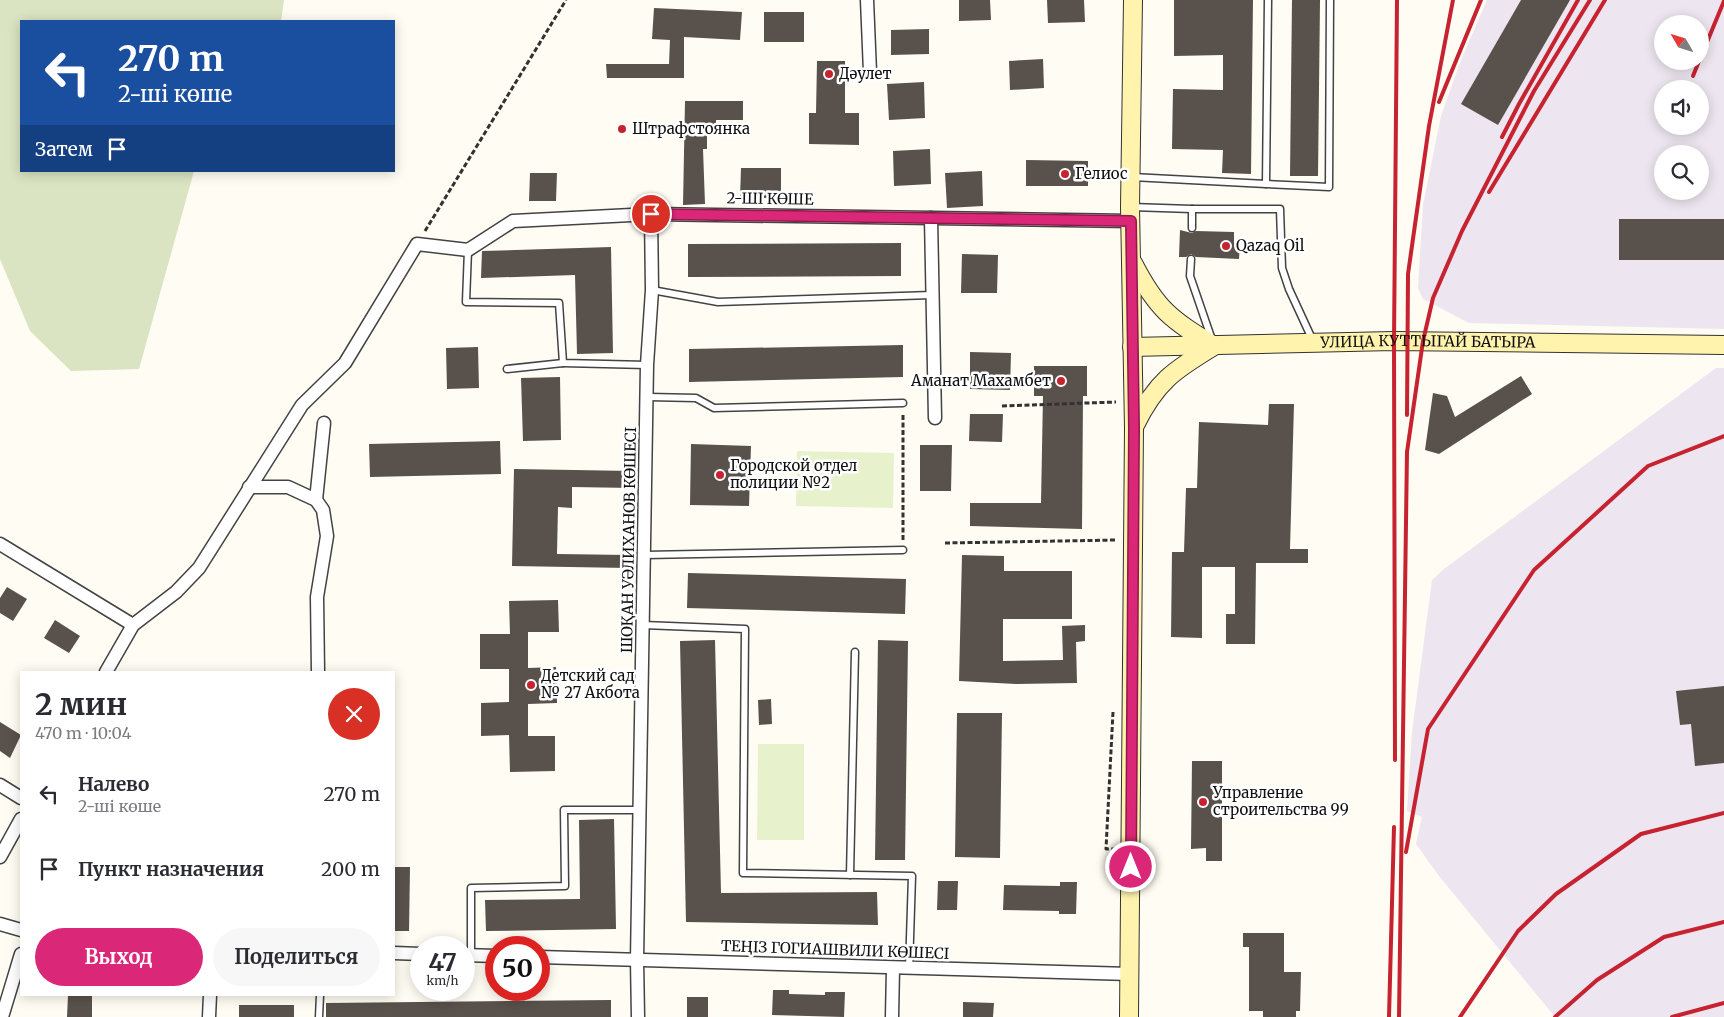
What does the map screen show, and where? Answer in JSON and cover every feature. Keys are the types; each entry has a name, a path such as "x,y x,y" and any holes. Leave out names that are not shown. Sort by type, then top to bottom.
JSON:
{"main road":[{"path":"1129,1017 1134,428 1130,214 1133,0"},
{"path":"1131,259 1147,290 1160,308 1179,324 1214,346 1179,367 1161,383 1147,401 1134,428"},
{"name":"УЛИЦА КУТТЫГАЙ БАТЫРА","path":"1132,347 1400,341 1724,345"}],"street":[{"path":"867,0 870,72"},
{"name":"2-ШІ КӨШЕ","path":"468,250 513,221 651,214 930,218 1130,214"},
{"name":"ШОҚАН УӘЛИХАНОВ КӨШЕСІ","path":"638,1017 637,960 648,396 647,365 652,290 651,214"},
{"path":"930,218 935,418"},
{"path":"107,671 133,625 176,592 199,568 302,405 345,363 417,244 468,250"},
{"path":"316,500 324,423"},
{"path":"249,487 288,487 316,500 323,510 327,536 317,597 318,671"},
{"path":"0,544 133,625"},
{"path":"0,785 20,797"},
{"path":"0,857 20,821"},
{"path":"0,924 20,930"},
{"path":"395,953 410,954"},
{"path":"2,1017 20,957"},
{"name":"ТЕҢІЗ ГОГИАШВИЛИ КӨШЕСІ","path":"550,957 1130,974"},
{"path":"892,1017 893,968"},
{"path":"209,1017 210,996"}],"lane":[{"path":"1266,184 1268,0"},
{"path":"1131,177 1329,187 1330,0"},
{"path":"1130,214 1192,209 1280,208 1282,268 1289,288 1315,344"},
{"path":"1192,209 1192,228"},
{"path":"468,250 466,302 559,303 563,363"},
{"path":"1191,259 1190,276 1214,346"},
{"path":"652,290 718,302 932,295"},
{"path":"507,369 563,363 647,365"},
{"path":"648,396 696,398 714,408 903,403"},
{"path":"645,554 903,550"},
{"path":"644,625 744,629 744,873 912,876 909,969"},
{"path":"850,875 855,652"},
{"path":"469,936 471,888 565,886 564,810 640,810"},
{"path":"319,1017 320,996"}],"path":[{"path":"417,244 566,0"},
{"path":"1002,406 1116,402"},
{"path":"903,403 903,550"},
{"path":"945,543 1118,540"}],"shaded area":[{"path":"1487,0 1724,0 1724,329 1469,323 1423,299 1418,288 1423,205 1441,116 1461,60"},
{"path":"1716,368 1724,368 1724,1017 1555,1017 1439,876 1416,844 1422,817 1407,811 1412,732 1432,580 1444,569"}],"green space":[{"path":"0,0 284,0 281,20 20,20 20,172 194,172 139,369 71,371 30,331 0,259"},
{"path":"797,451 894,453 893,508 796,506"},
{"path":"758,744 804,744 804,840 757,840"}],"building":[{"path":"959,0 990,0 991,20 959,21"},
{"path":"1047,0 1084,0 1085,22 1048,23"},
{"path":"1174,0 1253,0 1251,174 1222,173 1223,150 1172,149 1173,89 1223,90 1223,55 1174,56"},
{"path":"1292,0 1320,0 1318,176 1290,176"},
{"path":"1521,0 1570,0 1498,125 1461,104"},
{"path":"654,8 742,12 740,40 684,37 684,78 607,78 606,64 669,64 670,40 652,39"},
{"path":"764,12 804,12 804,42 764,42"},
{"path":"929,29 929,54 891,55 891,30"},
{"path":"1043,59 1044,88 1010,90 1009,61"},
{"path":"817,61 845,61 845,113 859,113 859,145 809,144 809,113 816,113"},
{"path":"924,82 925,118 889,120 887,84"},
{"path":"685,101 743,101 743,120 716,120 716,131 707,131 707,149 703,149 705,204 683,205"},
{"path":"930,149 931,184 894,186 893,151"},
{"path":"1026,160 1088,161 1088,186 1026,186"},
{"path":"741,168 781,168 781,198 740,198"},
{"path":"982,171 983,206 947,208 945,173"},
{"path":"530,173 557,173 556,201 529,201"},
{"path":"1619,219 1724,219 1724,260 1619,260"},
{"path":"1180,230 1192,233 1196,231 1234,232 1234,243 1240,244 1239,259 1196,257 1191,254 1186,257 1179,257"},
{"path":"901,243 901,276 688,277 688,244"},
{"path":"611,247 613,353 577,354 575,275 481,278 482,251"},
{"path":"962,254 998,255 997,293 961,293"},
{"path":"903,345 903,377 689,382 689,349"},
{"path":"478,347 479,388 447,389 446,348"},
{"path":"970,352 1011,353 1010,390 970,389"},
{"path":"1034,366 1087,366 1087,396 1083,396 1082,529 970,526 970,503 1041,503 1043,396 1034,396"},
{"path":"1521,376 1532,394 1439,454 1425,450 1433,393 1447,396 1455,417"},
{"path":"560,377 561,440 523,441 521,378"},
{"path":"1269,404 1294,404 1290,549 1308,549 1308,563 1256,563 1255,644 1226,644 1226,614 1235,614 1235,567 1202,567 1202,638 1171,637 1172,552 1184,552 1186,488 1197,488 1199,422 1268,425"},
{"path":"970,414 1003,414 1002,442 969,441"},
{"path":"500,441 501,474 370,477 369,444"},
{"name":"Городской отдел полиции №2","path":"691,444 751,446 749,506 690,505"},
{"path":"920,445 952,445 951,491 920,491"},
{"path":"514,469 633,471 633,488 572,487 572,508 558,507 557,554 628,555 628,568 512,566"},
{"path":"962,555 1004,556 1004,571 1072,571 1072,619 1003,619 1003,661 1063,660 1062,626 1085,625 1085,641 1076,642 1077,683 1016,684 959,681"},
{"path":"688,573 906,579 905,614 687,608"},
{"path":"7,587 27,599 13,621 0,613 0,598"},
{"path":"558,600 559,632 528,632 528,668 556,667 557,703 528,704 528,736 555,736 555,771 510,772 509,735 481,736 481,703 509,702 509,669 480,669 480,634 510,634 509,601"},
{"path":"55,620 80,636 69,653 44,638"},
{"path":"715,640 721,893 877,892 878,925 686,922 680,641"},
{"path":"878,640 908,641 905,860 875,860"},
{"path":"1724,686 1724,763 1695,766 1691,724 1680,725 1676,691"},
{"path":"771,699 772,724 759,725 758,700"},
{"path":"957,713 1002,713 1000,858 955,857"},
{"path":"0,722 20,734 20,737 10,758 0,751"},
{"path":"1192,761 1222,761 1222,861 1206,861 1206,848 1191,849"},
{"path":"614,819 616,929 486,931 485,900 580,899 579,820"},
{"path":"395,867 410,867 409,931 395,931"},
{"path":"938,881 958,881 957,910 937,910"},
{"path":"1060,882 1077,882 1076,914 1059,914 1059,911 1003,910 1004,885 1060,886"},
{"path":"1243,933 1284,933 1284,972 1301,972 1300,1011 1296,1011 1296,1017 1263,1017 1263,1011 1249,1011 1249,947 1243,947"},
{"path":"773,990 789,990 789,994 825,995 825,992 845,992 844,1017 772,1015"},
{"path":"68,996 92,996 92,1017 67,1017"},
{"path":"687,997 708,997 708,1017 687,1017"},
{"path":"611,1000 611,1017 326,1017 326,1003"},
{"path":"963,1002 994,1003 993,1017 963,1017"},
{"path":"239,1005 294,1005 294,1017 239,1017"}],"railway":[{"path":"1395,760 1394,341 1397,0"},
{"path":"1407,415 1408,274 1429,126 1453,0"},
{"path":"1439,102 1481,0"},
{"path":"1502,137 1578,0"},
{"path":"1399,1017 1407,452 1423,341 1433,298 1462,231 1534,91 1590,0"},
{"path":"1489,192 1605,0"},
{"path":"1709,37 1724,1"},
{"path":"1693,76 1695,70"},
{"path":"1406,852 1428,729 1534,570 1648,466 1724,436"},
{"path":"1460,1017 1518,931 1556,894 1641,834 1724,813"},
{"path":"1389,1017 1394,827"},
{"path":"1555,1017 1597,980 1664,937 1724,922"},
{"path":"1672,1017 1724,1003"}],"place":[{"name":"Дәулет","path":"829,74"},
{"name":"Штрафстоянка","path":"622,129"},
{"name":"Гелиос","path":"1065,174"},
{"name":"Qazaq Oil","path":"1226,246"},
{"name":"Аманат Махамбет","path":"1061,381"},
{"name":"Городской отдел полиции №2","path":"720,475"},
{"name":"Детский сад № 27 Акбота","path":"531,685"},
{"name":"Управление строительства 99","path":"1203,802"}],"route":[{"path":"651,214 1131,221 1134,428 1131,867"}]}
